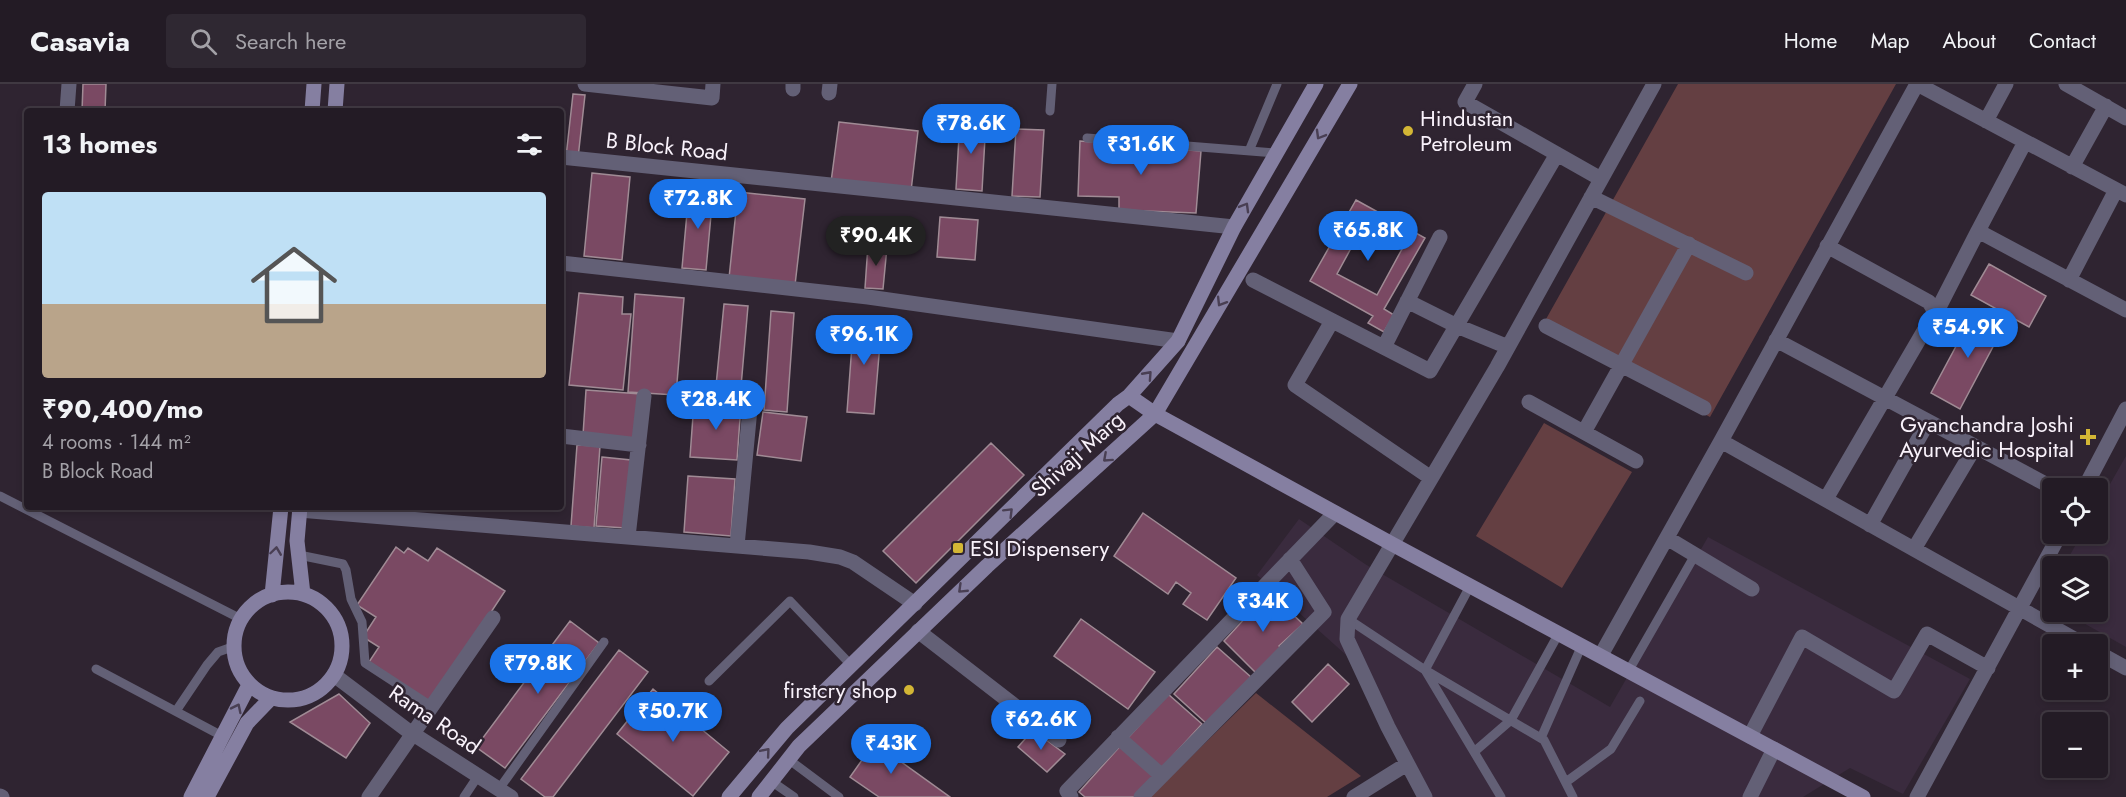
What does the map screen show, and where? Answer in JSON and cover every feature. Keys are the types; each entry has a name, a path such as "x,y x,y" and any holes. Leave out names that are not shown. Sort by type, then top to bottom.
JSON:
{"main road":[{"path":"312,108 314,84"},
{"path":"335,108 337,84"},
{"name":"Shivaji Marg","path":"729,797 787,728 1118,404 1129,396 1178,341 1234,227 1316,84"},
{"name":"Shivaji Marg","path":"759,797 799,746 987,566 1155,414 1350,84"},
{"path":"1129,396 1155,414 1335,513 1859,796"},
{"path":"272,595 280,510"},
{"path":"299,510 297,541 303,594"},
{"path":"282,592 303,594 325,606 339,627 342,651 334,675 323,688 308,696 292,700 271,698 249,685 236,663 234,641 241,620 254,604 282,592"},
{"path":"191,797 249,685"},
{"path":"207,797 247,723 271,698"}],"street":[{"path":"67,108 69,84"},
{"path":"585,84 712,98 713,84"},
{"path":"1475,84 1465,102 1601,179"},
{"path":"1425,797 1347,639 1348,619 1508,347 1654,84"},
{"path":"1601,655 1917,84 2121,193 2069,280"},
{"path":"1986,121 2006,84"},
{"path":"2076,86 2126,118"},
{"path":"2072,167 2106,106"},
{"path":"1826,500 1935,315 2025,142"},
{"path":"1253,279 1430,371 1557,154"},
{"name":"B Block Road","path":"564,157 1234,227"},
{"path":"1591,197 1746,273"},
{"path":"1978,231 2126,310"},
{"path":"1383,347 1440,237"},
{"path":"1584,432 1689,244"},
{"path":"1827,246 1929,302 1935,309 1935,315"},
{"path":"564,263 868,297 1178,341"},
{"path":"1407,301 1457,326 1508,347"},
{"path":"1332,321 1295,385 1431,478"},
{"path":"1546,326 1704,408"},
{"path":"1776,340 2042,482"},
{"path":"628,537 644,396"},
{"path":"737,546 752,398"},
{"path":"1529,402 1636,461"},
{"path":"2090,478 2126,409"},
{"path":"1870,525 1928,422"},
{"path":"564,436 639,444"},
{"path":"1721,441 2065,634"},
{"path":"1914,549 1975,447"},
{"path":"322,510 809,552 840,557 865,568 915,604"},
{"path":"1071,797 1067,790 1335,513"},
{"path":"1666,538 1752,589"},
{"path":"1917,797 2055,544"},
{"path":"1141,797 1324,612 1290,559"},
{"path":"369,797 493,618"},
{"path":"918,632 1059,740"},
{"path":"1750,736 1802,637 1894,691 1927,634 1988,668"},
{"path":"2108,658 2126,668"},
{"name":"Rama Road","path":"334,675 412,733 505,793"},
{"path":"1118,737 1162,776"},
{"path":"1750,797 1774,749"},
{"path":"1354,797 1407,764"}],"lane":[{"path":"1050,111 1053,84"},
{"path":"1249,151 1277,84"},
{"path":"1087,138 1276,153"},
{"path":"0,496 24,508"},
{"path":"27,510 241,620"},
{"path":"299,555 343,564 351,599 362,622 365,663 432,706"},
{"path":"1629,670 1695,555"},
{"path":"1425,670 1470,586"},
{"path":"709,681 790,602 851,665"},
{"path":"1348,619 1425,670 1544,740 1573,797"},
{"path":"1474,752 1511,720 1559,633"},
{"path":"505,793 604,642"},
{"path":"1541,738 1582,645"},
{"path":"176,711 207,664 218,652 235,646"},
{"path":"96,669 224,737"},
{"path":"1425,670 1501,797"},
{"path":"1566,782 1611,749 1640,701"},
{"path":"788,759 839,797"},
{"path":"464,797 478,776"},
{"path":"771,781 794,797"}],"shaded area":[{"path":"1678,84 1896,84 1710,417 1541,328"},
{"path":"1544,423 1632,472 1562,588 1476,536"},
{"path":"2126,456 2126,647 2108,637 2108,634 2103,634 2082,622 2108,622 2108,556 2069,556 2076,544 2108,544 2108,488"},
{"path":"1299,519 1365,564 1610,707 1708,537 1970,679 1903,794 1850,768 1803,797 1427,797 1355,663 1257,575"},
{"path":"1256,693 1361,776 1327,797 1150,797"}],"building":[{"path":"83,84 106,84 105,108 82,108"},
{"path":"573,94 585,95 578,158 566,157"},
{"path":"960,119 986,120 982,191 956,189"},
{"path":"839,122 918,131 911,191 831,182"},
{"path":"1016,129 1044,130 1040,197 1012,196"},
{"path":"1080,141 1201,151 1196,213 1119,210 1119,197 1078,196"},
{"path":"592,173 630,177 622,260 584,256"},
{"path":"689,191 713,193 706,270 682,268"},
{"path":"738,192 805,199 795,285 729,278"},
{"path":"1356,200 1425,238 1384,309 1394,315 1384,332 1368,323 1373,316 1310,281","holes":["1362,228 1402,249 1377,295 1337,274"]},
{"path":"940,217 978,220 975,260 937,257"},
{"path":"868,245 887,247 883,289 865,288"},
{"path":"1989,264 2046,296 2029,327 1971,295"},
{"path":"579,293 623,297 622,314 631,314 623,390 569,385"},
{"path":"635,294 684,298 676,395 628,392"},
{"path":"724,304 748,306 740,398 715,396"},
{"path":"1976,309 2005,324 1960,409 1931,393"},
{"path":"771,311 794,313 787,412 764,410"},
{"path":"854,318 882,320 874,414 847,412"},
{"path":"586,390 641,394 637,439 583,435"},
{"path":"694,402 741,405 737,460 690,457"},
{"path":"763,412 807,417 801,461 757,455"},
{"path":"991,443 1024,475 916,583 883,551"},
{"path":"577,445 600,446 594,528 571,526"},
{"path":"602,457 631,460 625,528 596,526"},
{"path":"688,476 735,479 731,536 684,532"},
{"path":"1143,513 1236,578 1207,620 1183,604 1191,593 1176,582 1168,594 1114,556"},
{"path":"396,547 404,553 408,548 428,561 437,548 505,591 431,703 369,662 379,647 363,637 376,617 357,605"},
{"path":"1269,592 1303,624 1279,646 1283,649 1256,673 1224,641"},
{"path":"1081,619 1155,672 1128,709 1054,656"},
{"path":"570,621 599,643 505,768 476,747"},
{"path":"1217,647 1251,677 1208,725 1174,694"},
{"path":"619,650 648,672 553,797 545,797 521,779"},
{"path":"1328,664 1349,684 1312,722 1292,702"},
{"path":"653,689 729,752 693,796 617,734"},
{"path":"339,694 370,723 346,758 290,722"},
{"path":"1168,694 1202,724 1159,771 1125,741"},
{"path":"1033,730 1065,754 1047,772 1018,747"},
{"path":"879,736 898,750 893,756 950,797 879,797 850,777"},
{"path":"1122,744 1156,774 1135,797 1085,797 1079,792"}],"place":[{"name":"Hindustan Petroleum","path":"1408,131"},
{"name":"Gyanchandra Joshi Ayurvedic Hospital","path":"2088,437"},
{"name":"ESI Dispensery","path":"958,548"},
{"name":"firstcry shop","path":"909,690"}]}
